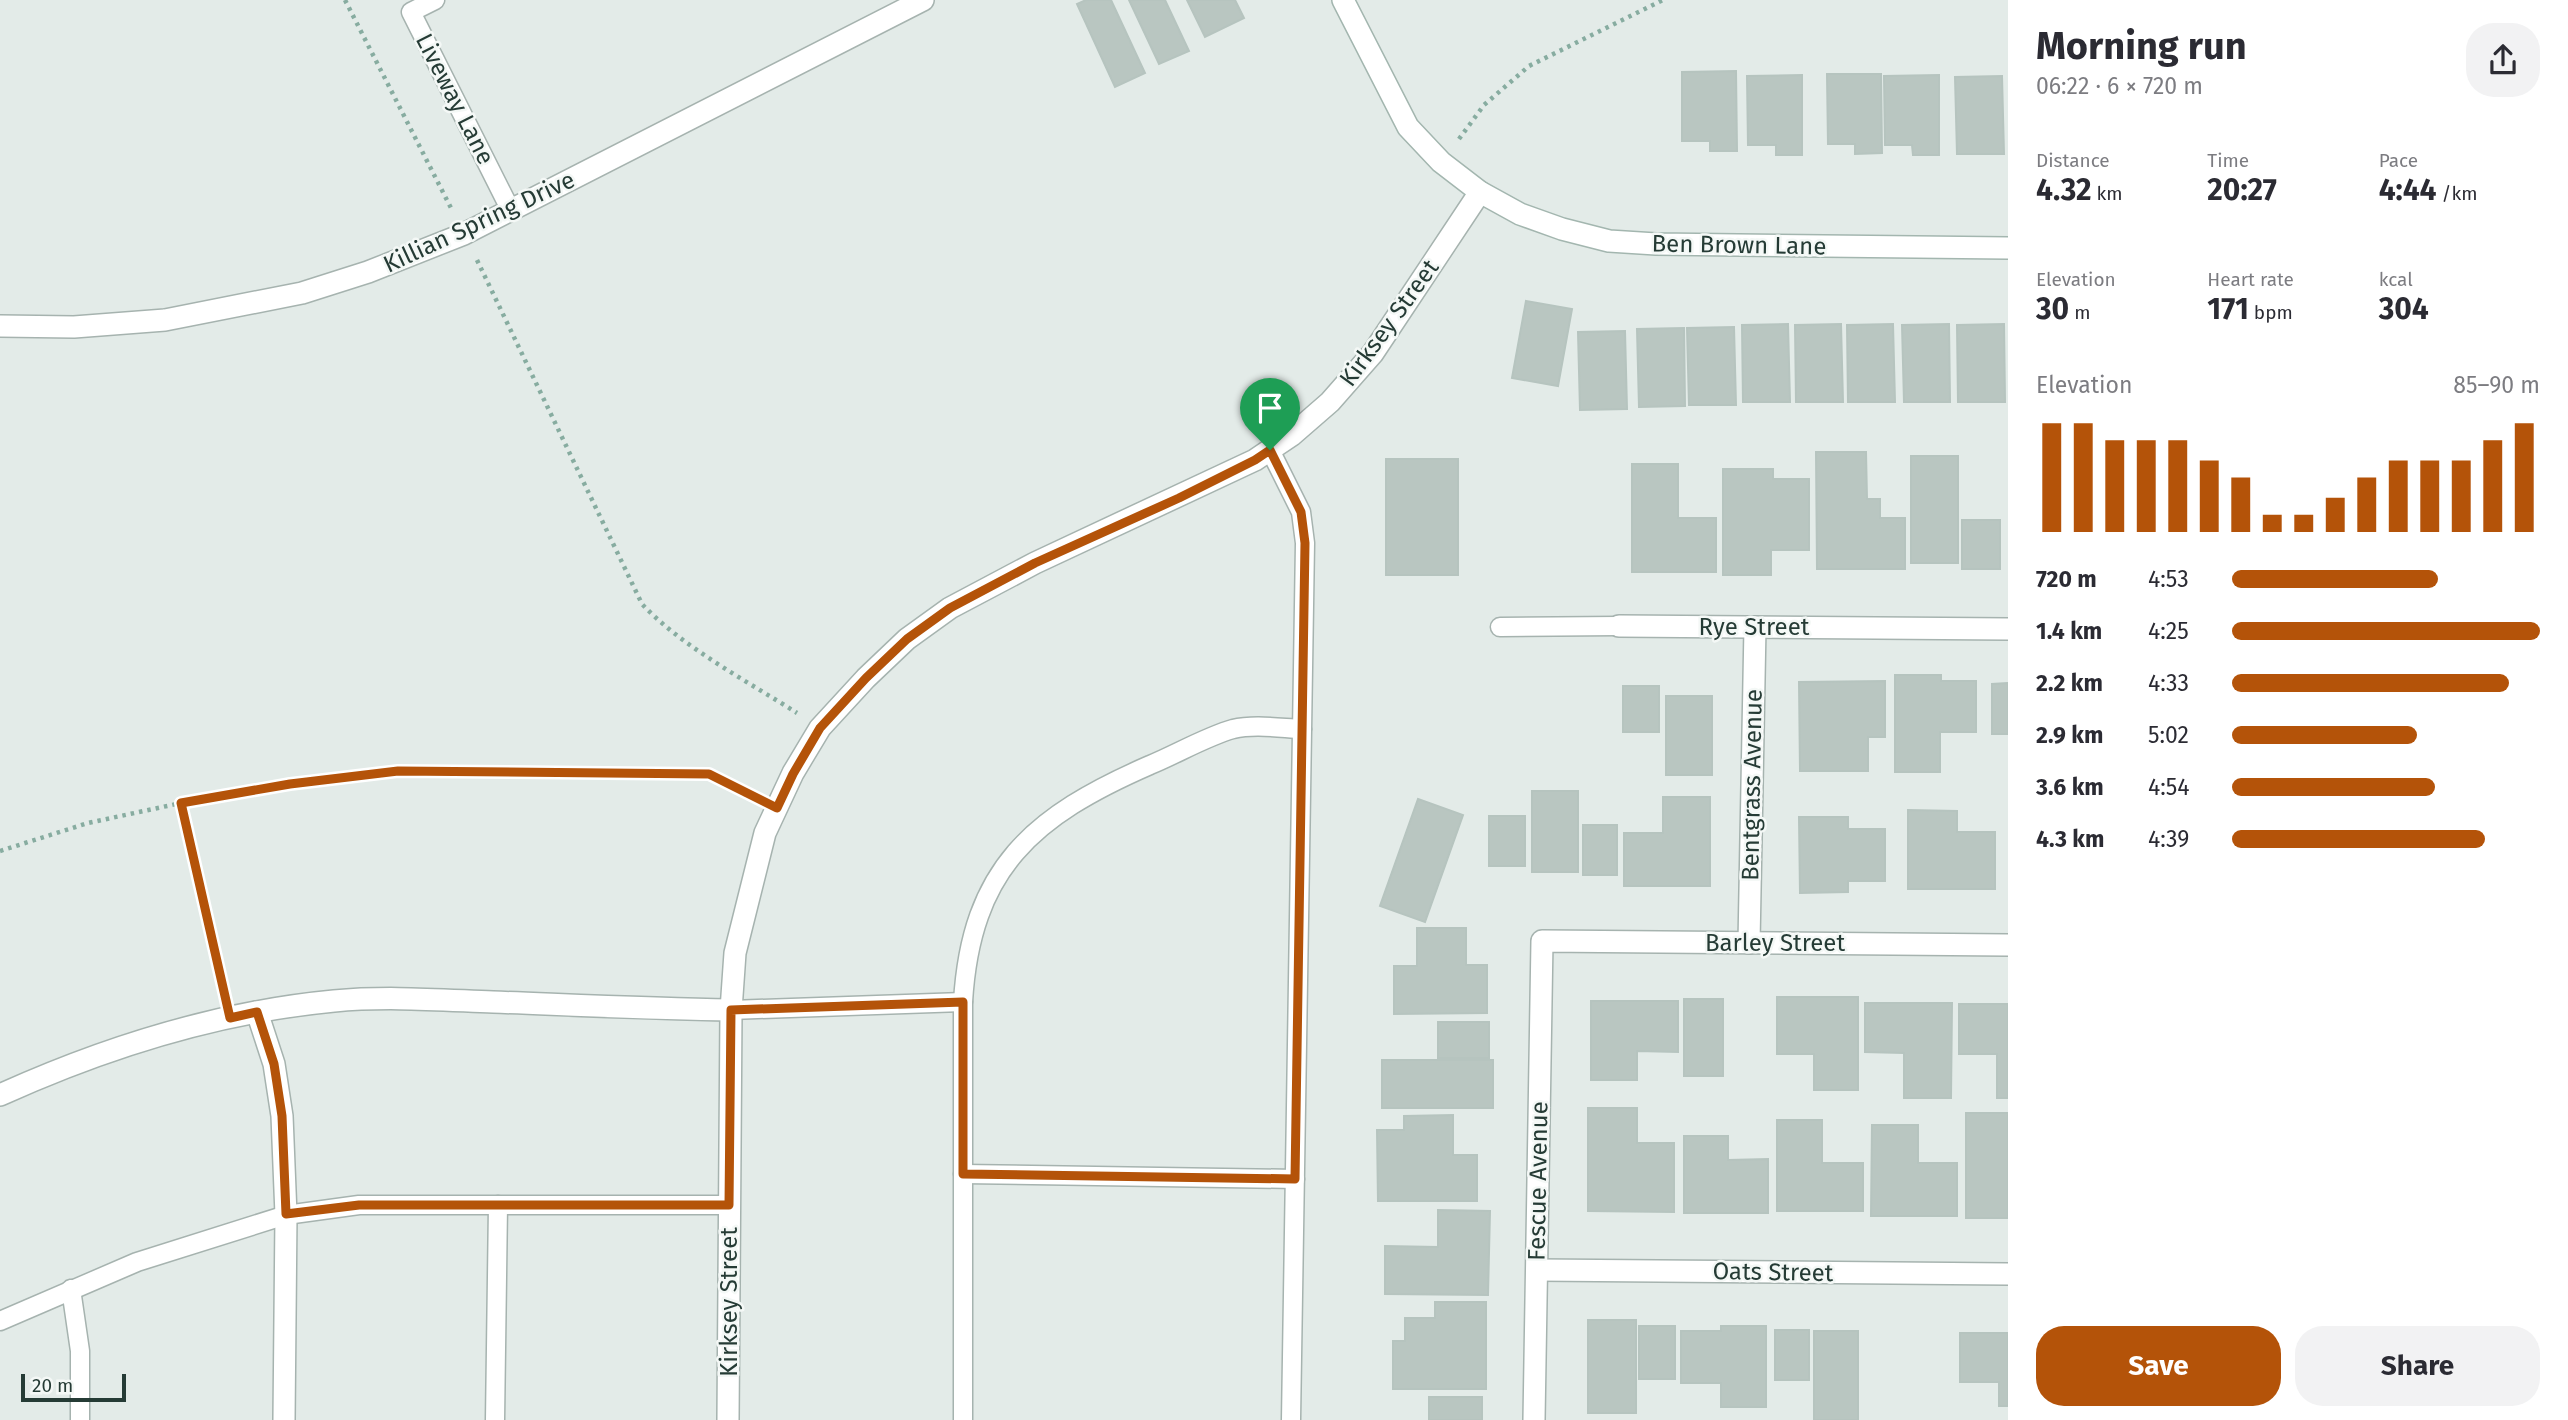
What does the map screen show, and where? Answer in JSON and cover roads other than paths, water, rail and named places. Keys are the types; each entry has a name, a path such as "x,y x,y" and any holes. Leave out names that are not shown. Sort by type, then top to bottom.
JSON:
{"street":[{"name":"Killian Spring Drive","path":"0,326 74,327 165,320 302,293 368,272 464,234 511,211 886,8 923,0"},
{"name":"Ben Brown Lane","path":"1343,0 1408,127 1441,162 1480,192 1520,214 1562,229 1609,241 1657,244 2008,247"},
{"name":"Kirksey Street","path":"728,1420 731,1010 737,941 765,834 793,774 820,728 907,639 950,608 1035,563 1179,498 1255,460 1330,402 1373,353 1480,192"},
{"name":"Rye Street","path":"1619,626 2008,629"},
{"name":"Bentgrass Avenue","path":"1749,943 1755,627"},
{"name":"Barley Street","path":"1542,941 2008,945"},
{"name":"Fescue Avenue","path":"1534,1420 1542,941"},
{"path":"0,1095 49,1073 157,1035 257,1012 335,1001 408,999 731,1010"},
{"path":"257,1012 274,1064 282,1116 286,1214 284,1420"},
{"name":"Oats Street","path":"1537,1270 2008,1274"}],"lane":[{"name":"Liveway Lane","path":"435,0 411,12 511,211"},
{"path":"1270,450 1301,512 1305,543 1291,1420"},
{"name":"Rye Street","path":"1500,627 1619,626"},
{"path":"963,1420 963,1002 965,965 984,902 1001,869 1020,846 1043,825 1099,788 1233,729 1302,729"},
{"path":"731,1010 963,1002"},
{"path":"963,1174 1295,1179"},
{"path":"0,1321 137,1262 286,1214 359,1205 729,1205"},
{"path":"495,1420 498,1205"},
{"path":"71,1289 80,1351 80,1420"}]}
